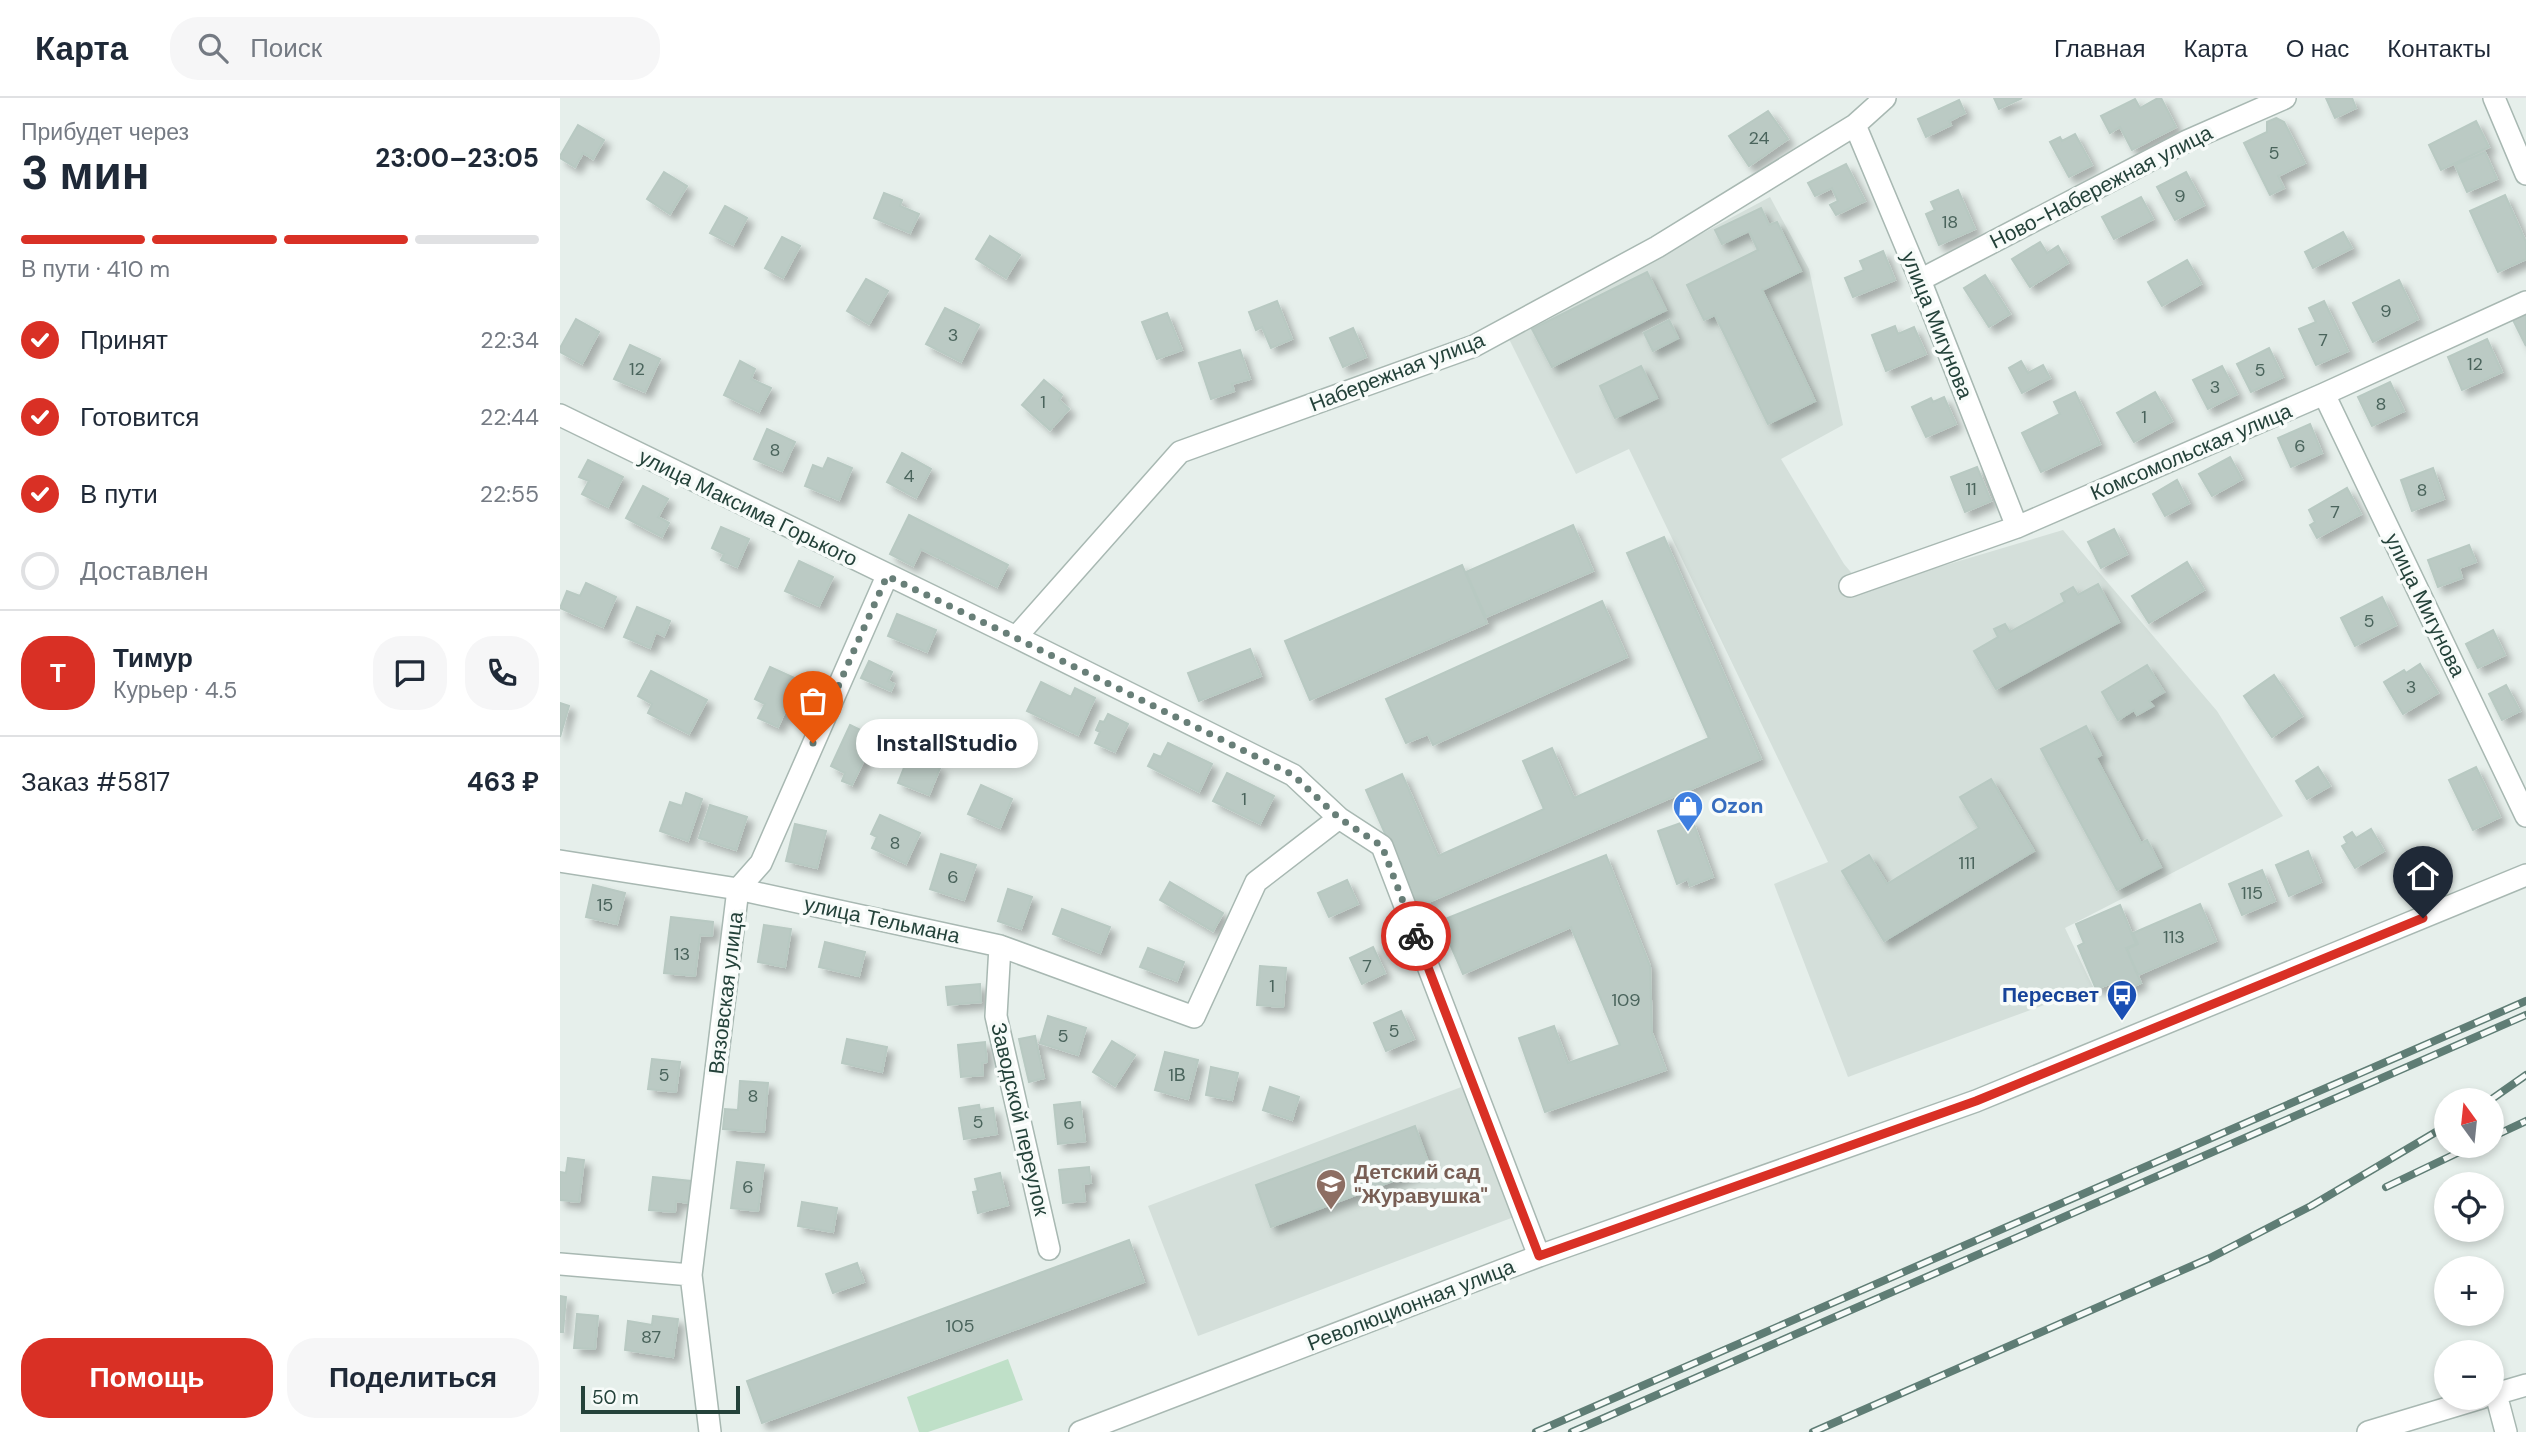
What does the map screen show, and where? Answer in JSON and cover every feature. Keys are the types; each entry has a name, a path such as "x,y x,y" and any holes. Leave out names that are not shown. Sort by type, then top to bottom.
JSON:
{"street":[{"name":"Набережная улица","path":"1016,638 1180,453 1474,346 1657,247 1855,125 1885,98"},
{"name":"Ново-Набережная улица","path":"1920,280 2187,141 2284,98"},
{"path":"2494,98 2526,173"},
{"name":"улица Мигунова","path":"1855,125 1920,280 2017,527"},
{"name":"Комсомольская улица","path":"1850,586 2017,527 2324,394 2526,302"},
{"name":"улица Мигунова","path":"2324,394 2526,816"},
{"name":"улица Максима Горького","path":"560,415 1293,775 1339,818 1382,846 1539,1256"},
{"name":"Вязовская улица","path":"710,1432 691,1275 738,889 761,863 887,576"},
{"name":"улица Тельмана","path":"560,860 738,889 1000,946 1194,1017 1256,882 1339,818"},
{"name":"Революционная улица","path":"1080,1432 1539,1256 1976,1101 2526,875"},
{"name":"Заводской переулок","path":"1000,946 996,1016 1049,1249"},
{"path":"560,1264 691,1275"},
{"path":"2504,1392 2526,1385"},
{"path":"2368,1432 2443,1410"},
{"path":"2496,1410 2506,1432"}],"shaded area":[{"path":"1770,197 1809,269 1843,425 1781,459 1844,564 1865,589 2063,530 2217,711 2283,816 2065,928 2093,987 1848,1077 1774,884 1828,862 1629,449 1576,474 1508,337"},
{"name":"Детский сад \"Журавушка\"","path":"1464,1086 1514,1217 1198,1336 1148,1206"}],"green space":[{"path":"1008,1359 1023,1400 928,1432 919,1432 907,1397"}],"building":[{"path":"1994,98 2022,98 1999,109"},
{"path":"2161,98 2176,127 2132,150 2120,127 2110,133 2101,116 2135,99 2140,108"},
{"path":"2326,98 2352,98 2356,108 2335,118"},
{"path":"1959,100 1965,113 1949,121 1951,125 1926,137 1918,119"},
{"path":"1768,111 1788,139 1749,166 1729,136"},
{"path":"2276,118 2284,122 2305,163 2278,176 2284,188 2270,195 2244,143 2267,132 2267,122"},
{"path":"2476,121 2489,147 2441,170 2429,145"},
{"path":"578,125 604,140 593,159 583,153 575,167 560,156"},
{"path":"2075,134 2092,165 2069,177 2050,142 2060,137 2062,141"},
{"path":"2485,152 2497,179 2467,192 2455,165"},
{"path":"1846,164 1865,201 1836,215 1830,205 1838,201 1832,188 1815,196 1808,183"},
{"path":"664,172 687,186 670,214 647,199"},
{"path":"2186,172 2204,205 2175,220 2157,187"},
{"path":"1958,190 1975,229 1939,245 1926,214 1935,210 1931,202"},
{"path":"884,193 902,200 900,206 919,214 910,233 874,218"},
{"path":"2505,195 2526,242 2526,259 2498,272 2470,211"},
{"path":"2141,197 2153,219 2114,239 2102,217"},
{"path":"725,206 747,218 733,245 710,233"},
{"path":"1761,208 1769,225 1777,222 1801,271 1762,290 1815,401 1768,424 1715,315 1704,320 1687,285 1758,250 1749,231 1722,244 1715,230"},
{"path":"2343,232 2352,248 2313,268 2305,252"},
{"path":"990,236 1020,255 1006,278 976,259"},
{"path":"782,237 800,246 783,278 765,268"},
{"path":"2040,242 2047,253 2058,246 2068,263 2030,287 2012,259"},
{"path":"1883,251 1895,280 1853,297 1845,278 1864,270 1860,261"},
{"path":"2187,260 2201,284 2162,306 2148,282"},
{"path":"1647,272 1666,310 1552,367 1532,329"},
{"path":"1985,275 2010,314 1989,327 1964,288"},
{"path":"866,279 888,291 869,324 847,311"},
{"path":"2399,280 2418,319 2373,342 2353,303"},
{"path":"1277,301 1292,339 1271,348 1262,327 1256,330 1249,312"},
{"path":"2324,301 2348,351 2316,365 2299,329 2316,322 2309,308"},
{"path":"945,308 979,325 961,362 926,344"},
{"path":"1167,313 1182,350 1157,359 1142,322"},
{"path":"2526,314 2526,346 2513,320"},
{"path":"576,319 599,332 582,364 560,352"},
{"path":"1669,320 1678,338 1653,351 1644,333"},
{"path":"1895,326 1898,334 1914,327 1926,354 1886,371 1872,335"},
{"path":"1353,328 1366,357 1343,367 1330,338"},
{"path":"2487,339 2502,372 2462,390 2448,357"},
{"path":"630,345 660,359 645,392 614,379"},
{"path":"2269,348 2283,377 2251,392 2237,364"},
{"path":"1240,350 1250,379 1232,384 1234,391 1211,399 1199,363"},
{"path":"740,361 755,369 751,379 771,388 759,412 724,395"},
{"path":"2021,361 2028,373 2043,365 2050,378 2022,393 2009,368"},
{"path":"1641,366 1657,398 1615,418 1600,386"},
{"path":"2222,366 2237,394 2208,409 2193,380"},
{"path":"1044,380 1062,395 1059,400 1069,409 1050,430 1022,405"},
{"path":"2390,382 2404,411 2372,426 2358,397"},
{"path":"2075,392 2100,444 2041,472 2022,433 2060,414 2054,402"},
{"path":"2155,392 2172,421 2134,442 2117,413"},
{"path":"1944,397 1956,424 1926,437 1912,407 1931,398 1933,402"},
{"path":"2310,424 2322,453 2291,467 2278,438"},
{"path":"767,429 795,442 782,471 754,459"},
{"path":"902,453 931,469 916,498 887,482"},
{"path":"2230,457 2242,479 2212,496 2199,474"},
{"path":"828,458 852,468 839,500 805,486 813,465 823,469"},
{"path":"588,460 623,477 608,507 582,494 589,481 579,477"},
{"path":"1977,467 1991,501 1965,512 1951,477"},
{"path":"2433,468 2444,499 2412,511 2401,480"},
{"path":"2177,480 2189,503 2165,516 2153,494"},
{"path":"643,486 668,499 658,517 669,523 662,537 626,518"},
{"path":"2347,488 2361,514 2317,538 2310,525 2315,522 2309,510"},
{"path":"909,515 1008,565 997,587 921,549 913,566 890,554"},
{"path":"1573,525 1593,571 1486,617 1466,572"},
{"path":"721,527 749,539 737,567 721,560 724,554 712,548"},
{"path":"2114,529 2127,554 2101,568 2088,542"},
{"path":"1664,537 1761,759 1417,907 1366,790 1402,774 1438,856 1544,809 1523,761 1552,748 1574,798 1709,738 1627,553"},
{"path":"2469,545 2476,562 2459,568 2462,578 2438,587 2428,560"},
{"path":"799,561 833,577 819,606 785,591"},
{"path":"2187,562 2204,590 2149,623 2132,596"},
{"path":"1462,565 1487,623 1310,700 1285,641"},
{"path":"586,583 616,597 603,627 560,608 567,591 580,596"},
{"path":"2098,584 2119,622 1996,689 1974,651 1998,637 1994,629 2005,624 2010,632 2065,602 2061,594 2073,587 2078,595"},
{"path":"2382,597 2396,625 2355,646 2341,618"},
{"path":"1602,601 1627,657 1433,745 1428,734 1406,743 1386,699"},
{"path":"637,607 670,621 664,636 656,632 650,648 624,637"},
{"path":"897,614 936,630 927,652 888,636"},
{"path":"2493,630 2505,655 2478,668 2466,644"},
{"path":"1250,649 1261,676 1199,701 1188,673"},
{"path":"869,661 892,672 888,681 894,684 891,691 861,678"},
{"path":"2420,664 2438,693 2403,714 2384,682"},
{"path":"2147,665 2164,692 2149,701 2153,706 2137,715 2134,710 2118,720 2102,692"},
{"path":"770,667 799,680 778,727 758,718 765,704 755,699"},
{"path":"651,671 707,700 689,734 648,713 652,704 638,696"},
{"path":"2274,675 2302,716 2272,737 2244,696"},
{"path":"1041,682 1071,697 1075,688 1095,698 1078,735 1027,711"},
{"path":"2506,685 2520,711 2502,720 2489,694"},
{"path":"560,703 569,706 560,737"},
{"path":"1108,714 1128,724 1115,752 1095,743 1100,732 1096,730 1100,721 1104,722"},
{"path":"850,725 875,737 852,785 842,781 845,773 831,766"},
{"path":"2086,726 2101,755 2096,758 2141,843 2147,840 2161,867 2117,890 2041,749"},
{"path":"1168,743 1212,764 1199,792 1148,766 1154,754 1161,757"},
{"path":"909,755 940,768 929,795 898,783"},
{"path":"2318,767 2330,786 2307,799 2296,781"},
{"path":"2476,767 2500,817 2473,830 2449,780"},
{"path":"1227,773 1274,796 1260,824 1213,801"},
{"path":"1991,779 2034,851 1884,941 1842,871 1869,855 1887,884 1979,828 1960,797"},
{"path":"981,785 1012,799 1000,828 968,814"},
{"path":"686,793 702,799 688,841 660,831 670,802 682,806"},
{"path":"710,805 747,817 736,850 699,838"},
{"path":"880,815 920,833 906,864 872,848 877,837 871,834"},
{"path":"1692,819 1713,877 1690,886 1688,879 1677,884 1658,831"},
{"path":"795,824 826,831 817,868 786,861"},
{"path":"2371,829 2384,851 2355,868 2342,846 2347,843 2344,837 2352,832 2356,838"},
{"path":"2308,851 2321,882 2289,896 2276,865"},
{"path":"941,854 976,865 964,900 930,889"},
{"path":"1606,855 1650,966 1652,1033 1666,1070 1545,1112 1519,1038 1554,1026 1568,1063 1620,1045 1571,927 1463,974 1440,921"},
{"path":"2262,870 2275,901 2242,915 2229,884"},
{"path":"1347,880 1358,904 1329,917 1318,893"},
{"path":"1170,882 1223,913 1213,931 1160,900"},
{"path":"593,885 625,893 617,924 586,917"},
{"path":"1008,889 1032,897 1021,929 998,921"},
{"path":"2200,904 2216,941 2138,975 2127,949 2138,944 2133,933"},
{"path":"2120,905 2136,944 2126,948 2141,983 2120,992 2115,982 2096,989 2078,946 2084,943 2076,924"},
{"path":"1062,909 1110,927 1100,953 1053,934"},
{"path":"671,917 713,922 712,936 700,935 695,976 664,973"},
{"path":"764,925 791,929 785,967 758,962"},
{"path":"825,942 865,952 859,976 819,967"},
{"path":"1373,947 1385,973 1362,984 1350,958"},
{"path":"1148,948 1184,962 1177,981 1140,967"},
{"path":"1260,966 1286,968 1283,1007 1257,1005"},
{"path":"980,984 981,1002 948,1005 946,987"},
{"path":"1401,1011 1414,1039 1386,1051 1374,1023"},
{"path":"1048,1016 1086,1028 1078,1055 1040,1043"},
{"path":"1035,1036 1044,1078 1029,1082 1019,1039"},
{"path":"847,1039 887,1047 882,1072 842,1063"},
{"path":"1112,1041 1135,1055 1115,1086 1093,1072"},
{"path":"985,1042 987,1062 982,1063 983,1075 961,1077 958,1045"},
{"path":"1165,1052 1198,1060 1188,1099 1155,1090"},
{"path":"652,1059 680,1062 676,1092 648,1089"},
{"path":"1211,1067 1238,1073 1232,1100 1206,1095"},
{"path":"740,1081 768,1083 764,1132 723,1129 725,1109 738,1110"},
{"path":"1270,1087 1299,1097 1292,1120 1263,1110"},
{"path":"1080,1102 1085,1141 1058,1144 1054,1105"},
{"path":"979,1105 980,1110 993,1108 997,1134 964,1139 959,1108"},
{"path":"1415,1126 1430,1167 1271,1227 1256,1185"},
{"path":"568,1158 584,1160 579,1202 560,1200 560,1172 566,1173"},
{"path":"737,1162 764,1165 758,1211 731,1208"},
{"path":"1089,1167 1091,1183 1083,1184 1085,1201 1063,1203 1059,1170"},
{"path":"1000,1173 1008,1205 978,1213 973,1192 978,1191 975,1179"},
{"path":"653,1177 691,1181 689,1203 676,1201 675,1212 649,1210"},
{"path":"802,1202 837,1208 833,1232 798,1226"},
{"path":"1129,1240 1144,1282 762,1423 747,1381"},
{"path":"857,1263 864,1282 833,1293 826,1274"},
{"path":"560,1296 566,1297 563,1332 560,1332"},
{"path":"577,1314 598,1316 595,1349 574,1348"},
{"path":"653,1316 678,1319 673,1357 625,1350 628,1321 652,1325"}],"railway":[{"path":"1536,1432 2526,1001"},
{"path":"1572,1432 2526,1015"},
{"path":"2504,1090 2526,1075"},
{"path":"2504,1131 2526,1121"},
{"path":"1813,1432 2210,1258 2311,1206 2434,1133"},
{"path":"2386,1187 2447,1158"}],"way so far":[{"path":"813,743 887,576 1293,775 1339,818 1382,846 1416,936"}],"place":[{"name":"InstallStudio","path":"813,743"},
{"name":"Ozon","path":"1688,833"},
{"name":"Пересвет","path":"2122,1022"},
{"name":"Детский сад \"Журавушка\"","path":"1331,1211"}],"route":[{"path":"1416,936 1539,1256 1976,1101 2423,918"}]}
